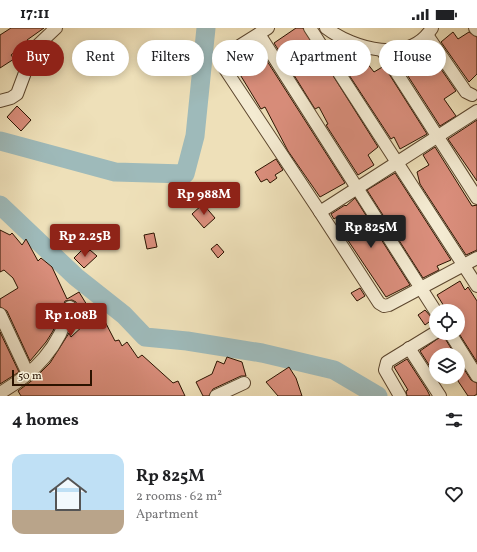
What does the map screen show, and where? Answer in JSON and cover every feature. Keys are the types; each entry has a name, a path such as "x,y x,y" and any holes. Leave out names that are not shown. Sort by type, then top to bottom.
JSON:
{"street":[{"path":"0,101 11,98 17,94 32,54 56,28"},
{"path":"310,28 477,286"},
{"path":"326,28 352,44 379,49"},
{"path":"431,304 421,289 358,188 264,31 225,55 222,62 223,66 382,305 389,305 421,289 477,258"},
{"path":"320,212 397,161 477,112 474,106 475,90 466,92 430,32 419,40"},
{"path":"398,76 436,137 477,198"},
{"path":"0,393 15,391 28,374 39,366 61,333 70,307"},
{"path":"0,314 28,374"},
{"path":"400,396 385,370 386,364 389,360 429,336"},
{"path":"454,340 477,376"},
{"path":"409,348 440,396"},
{"path":"216,396 244,383"}],"building":[{"path":"11,28 44,28 27,40 12,40 12,60 0,68 0,35"},
{"path":"296,28 303,28 311,40 278,40"},
{"path":"453,32 458,39 469,32 477,37 477,74 469,82 446,49 446,40 443,40"},
{"path":"268,63 345,183 320,197 288,151 265,107 261,109 241,76 268,76"},
{"path":"371,68 374,72 379,69 379,76 390,76 427,134 400,149 394,137 391,139 350,76 371,76"},
{"path":"294,76 333,76 378,147 368,155 374,165 358,175 326,125 328,124 319,107 315,109"},
{"path":"408,76 446,76 456,91 444,99 456,116 440,126"},
{"path":"17,106 31,120 21,131 7,117"},
{"path":"477,120 477,181 448,139"},
{"path":"435,147 472,206 477,205 477,250 466,255 420,184 417,172 429,165 423,155"},
{"path":"276,159 283,170 275,175 277,178 270,183 267,179 261,182 255,172"},
{"path":"395,173 451,260 437,266 439,270 423,278 367,190"},
{"path":"355,198 410,285 386,297 345,236 348,234 337,217 334,219 331,214 345,205 346,206"},
{"path":"203,204 215,218 204,228 192,214"},
{"path":"0,230 10,235 12,233 22,245 26,239 38,261 41,258 52,267 67,299 79,292 90,310 95,307 99,310 115,341 119,340 122,346 127,342 138,358 142,355 173,383 178,381 185,396 21,396 18,391 34,379 50,363 69,333 71,337 85,324 77,311 76,302 72,300 65,301 53,331 30,361 7,311 0,307 0,299 18,288 13,278 4,270 0,272"},
{"path":"154,233 157,247 147,249 144,235"},
{"path":"217,244 224,252 218,258 211,249"},
{"path":"83,249 87,253 90,250 97,256 84,268 74,258"},
{"path":"460,281 465,290 468,287 477,301 477,362 463,340 465,340 465,304 443,304 437,295"},
{"path":"360,288 365,296 357,301 351,293"},
{"path":"425,310 429,314 429,322 425,325 418,315"},
{"path":"0,332 19,372 0,384"},
{"path":"436,340 446,340 451,348 429,348 429,365 420,351"},
{"path":"227,357 242,362 246,376 241,376 213,389 209,396 203,396 196,382 212,374 217,361 224,364"},
{"path":"407,359 430,396 407,396 406,391 408,390 394,367"},
{"path":"289,367 296,378 302,396 278,396 266,382"},
{"path":"465,371 471,380 477,383 477,394 474,396 468,396 460,384 465,384"}],"waterway":[{"path":"0,141 115,172 185,174 195,136 206,28"},
{"path":"0,205 76,277 124,315 145,337 187,341 262,353 334,370 378,396"}]}
